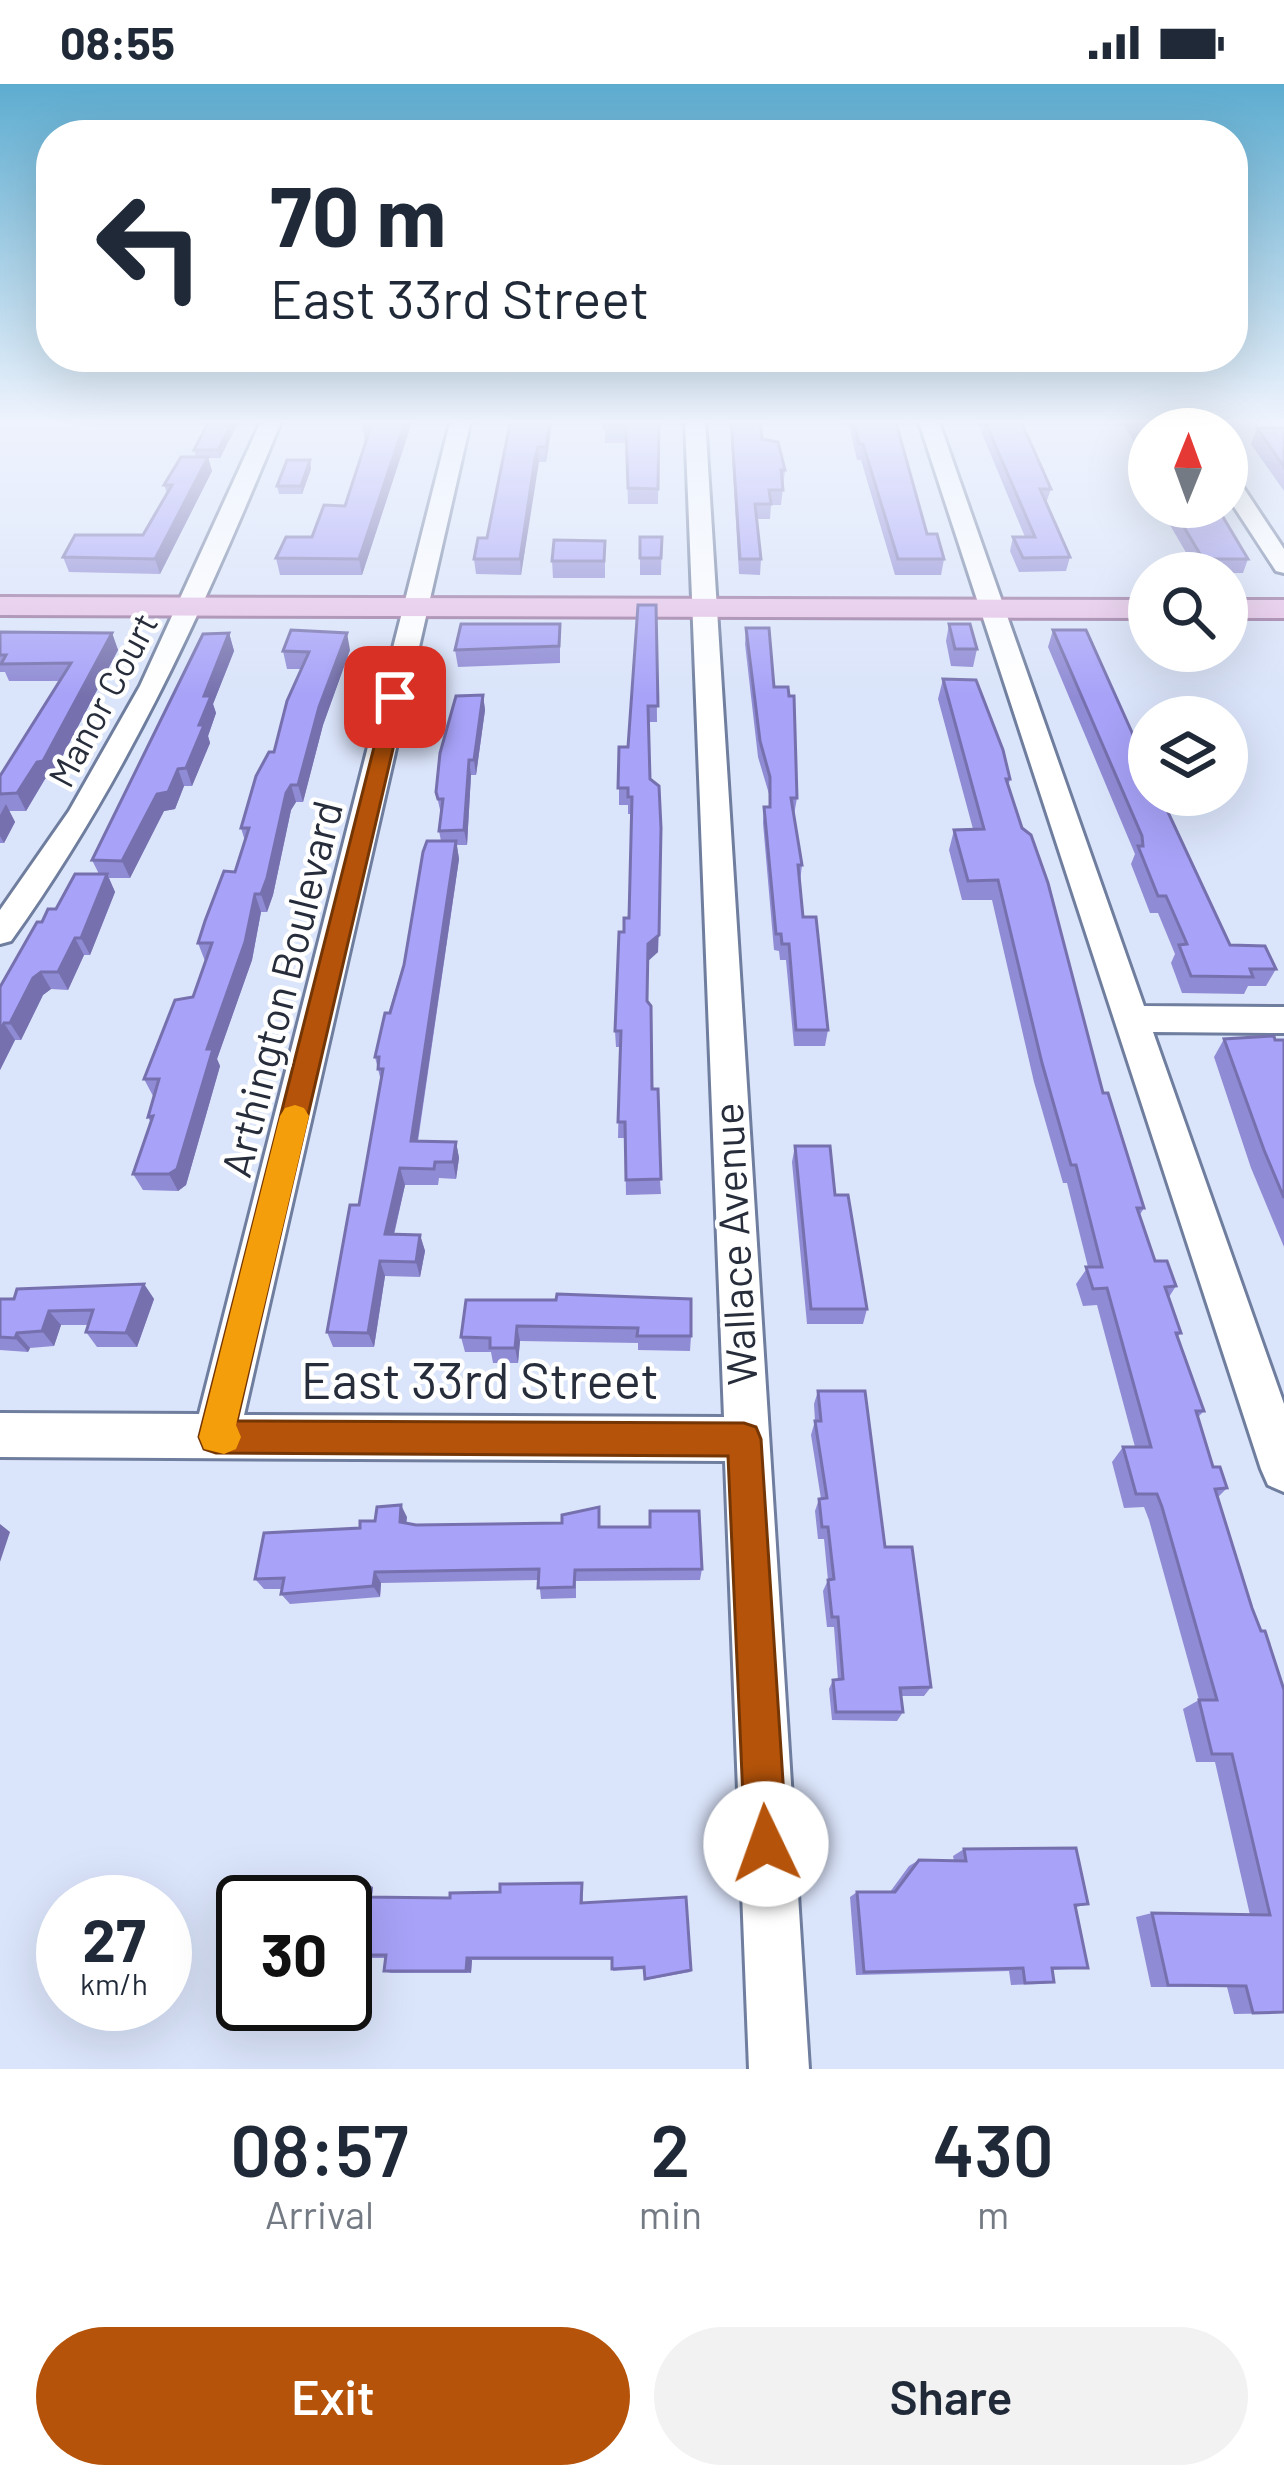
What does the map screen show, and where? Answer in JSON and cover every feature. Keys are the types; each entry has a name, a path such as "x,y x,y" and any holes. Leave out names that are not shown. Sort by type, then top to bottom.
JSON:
{"main road":[{"path":"0,607 1128,608"},
{"path":"1248,609 1284,609"}],"street":[{"name":"Manor Court","path":"0,933 54,860 150,700 232,512"},
{"name":"Arthington Boulevard","path":"216,1437 438,512"},
{"name":"Wallace Avenue","path":"699,512 778,2069"},
{"path":"959,512 1284,1469"},
{"path":"1248,512 1284,566"},
{"path":"1131,1019 1284,1020"},
{"name":"East 33rd Street","path":"0,1435 744,1439"}],"building":[{"path":"157,512 180,512 155,559 63,557 75,535 143,535"},
{"path":"322,512 375,512 359,559 276,558 286,537 312,537"},
{"path":"492,512 527,512 520,559 474,559 478,538 487,538"},
{"path":"737,512 756,512 761,559 740,559"},
{"path":"884,512 921,512 927,534 937,534 944,559 898,559"},
{"path":"1024,512 1050,512 1070,557 1023,558 1013,537 1035,537"},
{"path":"1185,528 1230,528 1244,552 1199,552"},
{"path":"640,537 662,537 661,558 640,558"},
{"path":"554,540 605,541 604,561 552,561"},
{"path":"638,605 656,605 658,706 648,706 650,779 659,786 659,935 648,944 647,1001 651,1006 652,1089 658,1089 661,1179 626,1180 625,1122 618,1122 621,1031 615,1031 619,932 624,932 624,918 629,918 632,797 628,797 628,788 618,788 619,747 628,747"},
{"path":"461,624 560,624 559,646 455,650"},
{"path":"949,624 970,624 977,649 955,649"},
{"path":"746,628 769,628 774,687 788,687 789,696 794,696 797,798 791,798 802,865 798,865 803,917 816,917 828,1030 796,1030 789,944 782,944 781,934 776,934 764,807 770,807 770,777 760,741"},
{"path":"291,630 347,633 319,707 298,785 291,785 286,793 267,878 261,894 255,894 245,942 207,1049 213,1049 177,1169 169,1174 133,1174 153,1116 148,1117 159,1079 144,1079 175,1000 193,997 212,943 198,943 205,921 224,871 235,872 249,828 241,828 256,776 269,752 274,752 287,701 309,652 283,651"},
{"path":"1053,630 1086,630 1128,724 1128,804"},
{"path":"0,632 112,633 43,761 37,762 17,793 0,794 0,776 71,663 1,664 6,655 0,655"},
{"path":"229,633 204,696 211,696 199,725 204,725 186,768 178,769 168,792 157,794 122,861 92,860 203,634"},
{"path":"943,679 976,680 1003,750 1010,779 1006,779 1022,828 1031,835 1048,883 1103,1093 1108,1093 1144,1208 1137,1208 1155,1261 1167,1261 1176,1286 1165,1287 1181,1333 1176,1333 1204,1411 1196,1411 1213,1467 1220,1467 1227,1488 1215,1489 1252,1608 1265,1631 1284,1690 1284,2012 1253,2013 1246,1986 1168,1985 1152,1913 1270,1915 1232,1754 1212,1754 1199,1700 1217,1700 1162,1507 1157,1494 1136,1494 1123,1447 1151,1447 1107,1288 1093,1289 1086,1267 1102,1267 1076,1165 1071,1165 1042,1063 998,880 968,881 954,830 984,829"},
{"path":"483,695 474,760 469,760 464,830 439,831 440,753 456,696"},
{"path":"1133,816 1170,816 1230,945 1265,946 1276,969 1250,969 1253,977 1191,976 1179,945 1187,944 1166,896 1158,896 1138,846 1143,846"},
{"path":"427,841 456,841 411,1141 456,1142 453,1162 435,1162 434,1169 400,1168 385,1234 420,1235 416,1262 380,1261 368,1333 327,1332 350,1205 359,1205 383,1069 378,1069 379,1057 375,1057 385,1013 390,1013 404,965"},
{"path":"75,874 107,874 81,938 75,938 58,972 41,972 33,978 10,1023 4,1023 0,1031 0,987 37,922 42,922 48,909 56,909"},
{"path":"1274,1036 1284,1040 1284,1198 1224,1039"},
{"path":"795,1146 830,1146 835,1195 848,1195 867,1309 811,1309"},
{"path":"144,1284 126,1333 86,1332 93,1310 49,1311 42,1331 0,1337 0,1299 14,1299 17,1289"},
{"path":"557,1294 691,1299 691,1336 637,1336 638,1328 517,1326 515,1348 490,1348 490,1338 461,1337 466,1300 556,1300"},
{"path":"818,1391 865,1391 885,1547 912,1547 931,1687 900,1688 903,1712 836,1712 833,1680 843,1679 838,1617 832,1617 828,1580 834,1579 828,1527 822,1527 819,1499 827,1498 815,1421 821,1421"},
{"path":"401,1505 400,1522 416,1525 562,1523 562,1515 599,1507 599,1527 650,1527 650,1511 699,1511 702,1569 575,1570 574,1587 538,1588 539,1569 375,1572 373,1586 281,1594 284,1578 255,1579 264,1533 360,1528 360,1521 375,1521 377,1507"},
{"path":"1076,1848 1088,1904 1075,1905 1088,1968 1052,1968 1054,1982 1025,1983 1023,1968 864,1972 857,1892 895,1892 919,1860 966,1861 964,1849"},
{"path":"582,1883 581,1903 686,1897 691,1970 645,1979 644,1967 612,1969 612,1958 467,1958 466,1971 384,1971 386,1955 372,1955 372,1897 450,1898 450,1893 500,1892 500,1884"}],"slow traffic":[{"path":"224,1437 216,1437 295,1116"}],"route":[{"path":"395,697 216,1437 744,1439 766,1844"}]}
